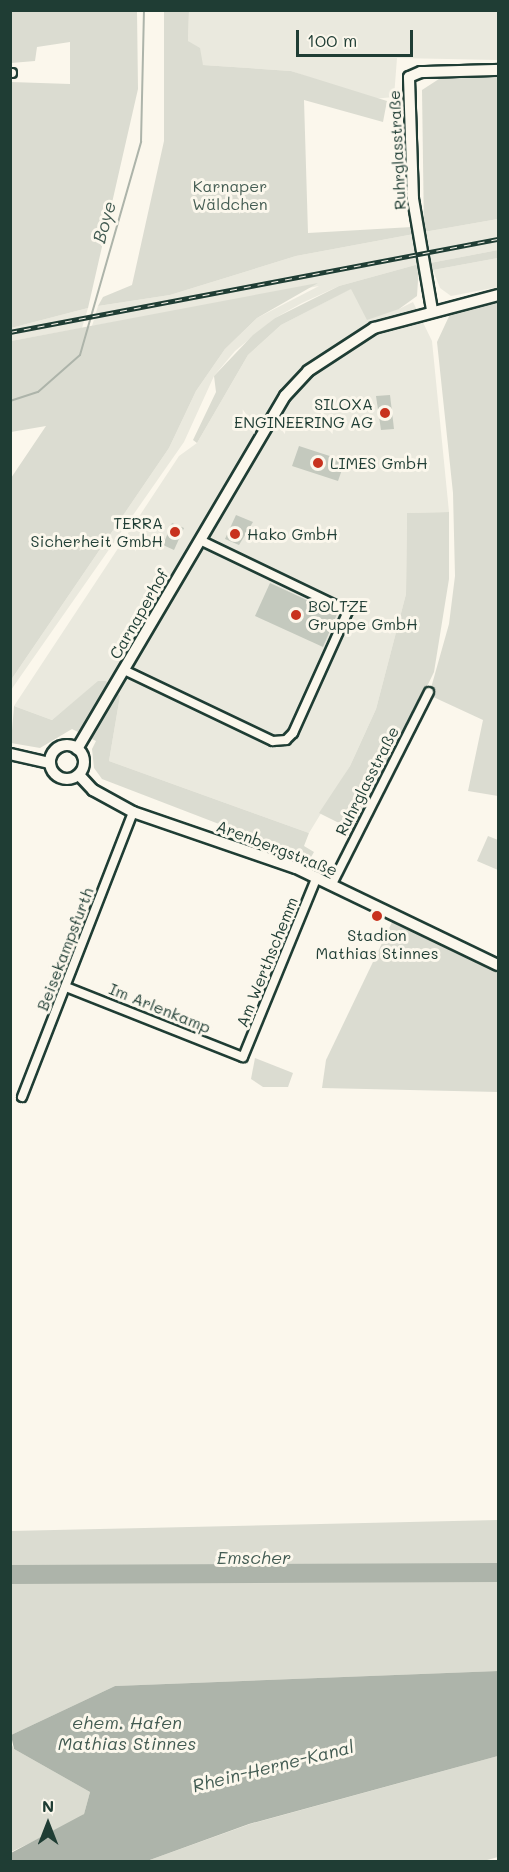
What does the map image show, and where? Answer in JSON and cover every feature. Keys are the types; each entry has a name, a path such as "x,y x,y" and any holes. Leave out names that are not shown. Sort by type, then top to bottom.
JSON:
{"street":[{"name":"Ruhrglasstraße","path":"432,310 412,200 409,77 422,72 498,70"},
{"name":"Carnaperhof","path":"77,749 273,414 308,370 374,328 432,310 498,295"},
{"path":"124,670 273,741 286,740 293,733 348,611 200,540"},
{"name":"Ruhrglasstraße","path":"332,884 429,692"},
{"path":"10,754 50,763 60,778 79,775 84,762 77,749 59,747 50,763"},
{"name":"Arenbergstraße","path":"79,775 93,790 133,812 317,877 498,965"},
{"name":"Beisekampsfurth","path":"22,1097 133,812"},
{"name":"Am Werthschemm","path":"243,1057 317,877"},
{"name":"Im Arlenkamp","path":"66,987 243,1057"}],"shaded area":[{"path":"189,11 498,11 498,60 397,58 394,97 372,99 291,71 203,65 188,41"},
{"path":"498,219 498,250 430,263 424,232"},
{"path":"414,234 419,264 339,286 302,303 275,318 235,351 214,376 184,442 11,690 11,680 169,448 196,391 225,349 257,318 319,286 92,326 98,306 170,295 296,256"},
{"path":"498,258 498,287 451,296 440,288 433,270"},
{"path":"352,288 399,309 413,302 432,341 449,512 407,513 406,594 376,709 350,766 309,833 109,761 120,696 98,682 52,720 14,706 179,456 197,443 248,355 281,325"},
{"path":"88,308 82,328 11,341 11,328"}],"green space":[{"path":"10,11 137,11 138,89 88,308 11,328 11,82 70,84 70,42 37,47 35,61 11,63"},
{"name":"Karnaper Wäldchen","path":"164,11 189,11 188,41 200,48 203,65 291,71 387,101 383,122 304,100 308,233 412,227 414,234 296,256 170,295 98,306 103,297 132,285 164,141"},
{"path":"498,76 498,219 424,232 422,90 442,77"},
{"path":"498,250 498,258 433,270 430,263"},
{"path":"419,264 417,296 399,309 367,320 351,289 281,325 248,355 197,443 193,440 216,392 214,376 253,335 275,318 339,286"},
{"path":"318,283 257,318 225,349 196,391 169,448 11,680 11,478 46,426 11,432 11,341"},
{"path":"498,301 498,796 468,791 483,720 429,695 449,624 455,576 453,493 437,342 451,312"},
{"path":"449,512 449,579 434,672 357,832 319,813 350,766 376,709 406,594 407,513"},
{"path":"98,681 106,681 120,696 109,761 309,833 304,846 314,852 310,859 102,779 94,768 92,749 96,741 72,729 40,748 11,743 14,706 52,720"},
{"path":"488,836 498,840 498,870 477,861"},
{"path":"395,916 498,965 498,1092 322,1088 326,1060"},
{"path":"255,1058 293,1073 288,1087 263,1087 251,1079"},
{"path":"498,1520 498,1671 115,1686 11,1735 10,1531"},
{"path":"10,1741 14,1749 90,1792 84,1814 74,1822 11,1852"},
{"path":"498,1756 498,1857 480,1862 147,1861 250,1824"}],"water":[{"path":"498,1563 498,1582 10,1584 11,1565"},
{"path":"498,1671 498,1756 249,1824 147,1861 11,1861 11,1853 84,1814 90,1792 14,1749 11,1735 115,1686"}],"building":[{"name":"SILOXA ENGINEERING AG","path":"390,395 394,429 381,430 376,396"},
{"name":"LIMES GmbH","path":"299,446 345,461 338,481 292,466"},
{"name":"Hako GmbH","path":"236,515 253,522 239,545 225,539"},
{"name":"TERRA Sicherheit GmbH","path":"172,523 184,528 174,550 163,545"},
{"name":"BOLTZE Gruppe GmbH","path":"270,583 337,614 323,647 255,616"}],"waterway":[{"name":"Boye","path":"10,401 38,392 80,355 141,142 144,10"}],"railway":[{"path":"10,332 498,239"}],"place":[{"name":"SILOXA ENGINEERING AG","path":"385,413"},
{"name":"LIMES GmbH","path":"318,463"},
{"name":"TERRA Sicherheit GmbH","path":"175,532"},
{"name":"Hako GmbH","path":"235,534"},
{"name":"BOLTZE Gruppe GmbH","path":"296,615"},
{"name":"Stadion Mathias Stinnes","path":"377,916"}],"water label":[{"name":"Emscher","path":"254,1557"},
{"name":"ehem. Hafen Mathias Stinnes","path":"127,1733"},
{"name":"Rhein-Herne-Kanal","path":"273,1766"}]}
